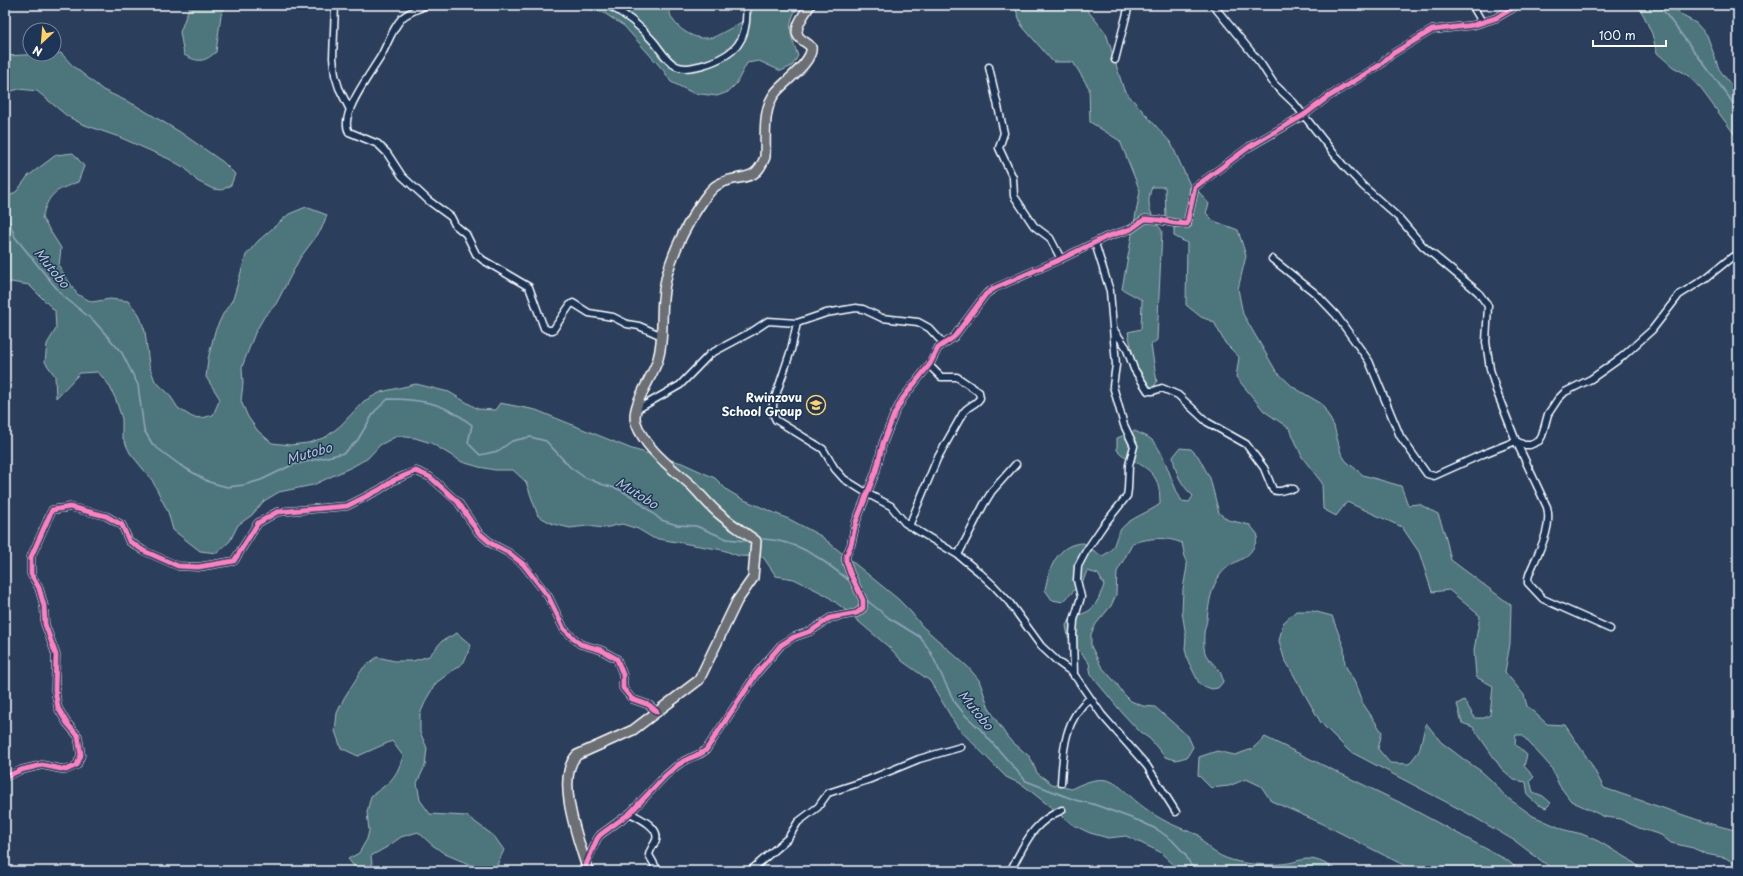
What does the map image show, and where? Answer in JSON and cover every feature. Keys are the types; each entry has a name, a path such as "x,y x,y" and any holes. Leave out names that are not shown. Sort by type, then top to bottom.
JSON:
{"main road":[{"path":"587,868 576,836 571,815 568,793 568,776 571,762 577,754 633,730 695,684 702,676 737,601 753,578 756,541 717,513 692,486 664,461 643,437 634,418 636,410 658,360 662,336 665,281 685,229 710,190 718,184 741,179 756,173 763,163 765,157 767,115 770,101 776,91 811,55 811,48 798,37 797,33 798,26 810,5"}],"street":[{"path":"335,5 333,58 335,75 338,88 350,110"},
{"path":"426,5 403,17 396,26 380,57 360,87 350,110 346,128 349,132 378,144 387,153 402,176 429,201 451,217 455,225 466,234 476,254 529,287 544,328 553,330 570,305 573,303 589,314 613,317 627,324 638,326 662,336"},
{"path":"608,5 623,13 632,21 654,43 665,58 676,66 689,68 720,59 733,51 741,40 747,24 746,5"},
{"path":"1115,60 1129,5"},
{"path":"1212,5 1262,64 1274,84 1288,96 1304,114 1343,165 1363,186 1399,218 1423,246 1478,292 1485,300 1488,306 1486,342 1490,368 1496,390 1516,441 1549,514 1549,521 1542,543 1528,576 1527,580 1529,586 1538,595 1548,601 1610,629"},
{"path":"1472,5 1482,22"},
{"path":"587,868 597,839 630,813 666,775 674,770 679,764 701,754 706,750 757,673 781,645 810,631 830,618 857,613 863,608 863,600 853,582 846,561 856,522 868,494 883,443 894,415 903,398 929,365 938,348 943,343 954,337 988,291 1061,259 1106,237 1131,229 1145,219 1159,220 1174,224 1188,224 1195,187 1249,147 1304,114 1328,97 1380,65 1392,54 1416,41 1432,30 1466,27 1496,18 1513,8 1515,5"},
{"path":"989,68 1004,133 999,148 1014,178 1014,196 1034,226 1050,238 1061,259"},
{"path":"1074,676 1074,620 1081,597 1077,580 1078,566 1103,526 1127,496 1129,465 1134,446 1124,426 1113,386 1116,365 1110,291 1095,243"},
{"path":"1272,259 1315,293 1336,315 1368,361 1400,436 1427,474 1434,476 1516,441 1524,445 1530,445 1539,441 1542,436 1548,414 1558,399 1565,392 1591,379 1622,357 1652,330 1679,295 1706,278 1732,257 1738,255"},
{"path":"636,410 680,385 710,354 753,332 768,321 797,323 826,313 856,308 863,309 882,318 924,324 943,343"},
{"path":"797,323 791,350 773,404 773,414 781,424 819,446 826,453 835,469 844,479 891,506 901,520 958,555 994,586 1009,602 1041,646 1074,676 1090,698 1147,766 1176,812"},
{"path":"1113,328 1126,347 1134,369 1148,391 1162,388 1178,395 1207,422 1246,444 1264,468 1273,490 1279,492 1294,489"},
{"path":"909,526 937,459 963,413 980,398 979,392 962,380 954,376 941,377 929,365"},
{"path":"958,555 976,517 988,498 1016,464"},
{"path":"5,777 21,770 42,765 66,770 77,765 81,755 78,736 67,723 58,708 55,690 56,655 45,624 44,606 39,588 31,574 31,557 52,510 70,507 106,516 122,525 130,541 144,551 178,566 198,567 234,561 258,523 277,512 346,506 379,490 394,480 416,471 430,477 458,502 478,532 492,544 509,553 523,564 548,596 564,629 580,644 601,650 617,659 623,675 623,688 632,699 649,705 657,712"},
{"path":"1061,783 1066,736 1078,708 1090,698"},
{"path":"750,871 788,838 798,822 818,807 828,793 868,780 918,759 961,747"},
{"path":"1010,871 1021,847 1033,830 1051,814 1062,810"},
{"path":"630,813 643,820 654,831 656,840 649,855 658,871"}],"green space":[{"path":"190,5 226,5 221,15 216,52 208,58 201,60 184,55 180,32"},
{"path":"577,5 670,5 671,17 679,27 695,37 710,38 728,30 749,17 753,5 799,5 792,19 791,25 792,36 798,56 792,66 781,71 759,61 747,63 736,84 728,92 717,96 693,93 671,82 664,71 624,26 604,13"},
{"path":"1014,5 1083,5 1106,33 1124,90 1171,143 1190,185 1186,223 1166,218 1165,187 1152,187 1150,194 1150,210 1162,231 1157,340 1151,345 1157,382 1152,389 1135,365 1128,332 1141,329 1142,300 1122,289 1140,191 1120,141 1090,122 1089,88 1073,62 1053,62 1022,26"},
{"path":"1637,5 1673,5 1681,15 1696,23 1707,35 1719,69 1738,94 1738,139 1701,89 1688,75 1673,67 1657,53 1652,34"},
{"path":"62,54 73,66 103,90 135,105 180,132 223,162 235,174 231,185 222,190 213,189 197,181 185,168 169,159 119,137 82,124 67,116 37,91 19,89 5,93 5,56 22,55 22,62 62,62"},
{"path":"73,153 84,166 78,182 63,188 50,198 42,218 61,248 59,266 77,294 92,302 110,299 128,301 139,314 145,331 149,365 155,381 169,394 178,408 192,417 202,418 213,415 220,399 206,377 208,359 215,331 223,314 233,299 246,255 258,241 289,214 306,207 327,215 321,230 300,258 276,304 264,317 255,333 242,367 243,384 241,401 248,417 258,431 272,443 290,445 308,443 326,437 340,426 364,401 381,392 416,384 449,392 478,409 495,410 500,403 536,410 632,449 682,463 715,478 727,490 742,499 791,520 821,536 898,599 922,626 968,667 979,680 989,708 1008,738 1030,757 1037,773 1052,784 1071,789 1086,782 1107,780 1122,788 1138,803 1161,819 1199,835 1206,845 1215,853 1238,862 1264,865 1311,859 1339,871 1174,871 1174,865 1160,852 1126,836 1108,838 1090,833 1073,825 1023,785 1006,777 957,727 930,681 902,661 891,649 826,595 794,579 776,576 763,557 739,556 723,550 653,538 638,529 622,524 604,528 587,526 570,528 553,524 538,516 526,482 513,470 495,470 462,462 431,443 415,438 397,436 380,445 368,458 352,467 313,485 279,492 264,501 252,515 238,525 230,541 217,553 200,551 173,530 168,512 152,480 130,453 122,436 122,419 116,400 109,385 98,372 80,373 56,398 55,376 45,362 47,344 56,329 55,311 29,285 11,282 5,285 5,199 17,191 28,176 56,155"},
{"path":"1196,191 1199,192 1209,204 1206,213 1214,221 1238,230 1246,256 1238,289 1243,314 1276,371 1293,387 1322,404 1334,426 1341,453 1346,461 1363,475 1401,486 1408,505 1419,504 1438,514 1445,534 1451,560 1511,605 1510,644 1505,672 1524,695 1527,706 1547,724 1565,725 1590,762 1604,788 1704,822 1738,831 1738,866 1726,858 1706,854 1693,848 1671,843 1661,835 1639,828 1620,819 1605,817 1571,801 1559,785 1551,767 1522,735 1516,735 1515,744 1527,755 1524,766 1534,777 1530,781 1533,792 1543,796 1551,803 1546,808 1537,804 1528,796 1526,782 1514,780 1501,768 1473,727 1462,723 1457,704 1464,700 1475,718 1484,718 1490,715 1493,686 1476,677 1474,650 1480,616 1449,590 1432,592 1419,552 1402,527 1347,502 1336,516 1323,509 1322,483 1302,457 1290,429 1264,411 1236,377 1239,357 1225,343 1214,322 1201,317 1186,305 1187,243 1174,236 1174,227 1191,227"},
{"path":"1135,431 1146,436 1157,445 1182,501 1189,502 1193,496 1182,483 1175,468 1173,457 1180,448 1191,449 1198,456 1210,478 1219,513 1228,520 1250,525 1258,535 1255,545 1247,556 1225,569 1220,575 1214,585 1211,596 1204,632 1204,647 1206,655 1221,673 1223,682 1218,688 1212,689 1200,685 1188,661 1185,649 1186,636 1182,612 1183,589 1187,566 1182,543 1170,539 1158,538 1133,543 1117,572 1116,595 1111,606 1096,624 1091,634 1091,646 1101,666 1123,693 1131,701 1143,706 1155,707 1188,736 1193,747 1187,757 1176,760 1165,757 1150,739 1140,732 1124,715 1091,675 1089,663 1068,637 1066,625 1073,617 1090,610 1098,599 1104,585 1098,574 1087,571 1083,581 1063,602 1052,600 1045,590 1052,565 1061,552 1075,544 1084,543 1102,556 1113,547 1118,534 1125,525 1160,504 1159,488 1151,472 1140,464 1124,456 1117,450 1117,438"},
{"path":"1296,611 1313,611 1332,616 1344,648 1345,665 1355,683 1362,702 1382,732 1378,749 1390,763 1409,764 1419,751 1426,723 1441,742 1481,771 1505,796 1533,816 1565,830 1582,834 1598,841 1629,859 1644,871 1555,871 1515,841 1467,813 1349,751 1321,723 1284,658 1279,641 1283,623"},
{"path":"457,633 471,645 464,662 436,683 420,714 420,732 427,748 425,766 417,783 420,800 430,814 467,816 494,836 504,850 496,867 478,868 445,854 418,832 401,837 371,856 373,871 358,871 348,859 359,853 367,839 369,831 367,812 371,796 392,779 398,770 403,756 392,741 358,756 341,748 335,731 337,713 344,698 363,668 377,657 395,661 413,661 429,656 442,641"},
{"path":"1265,737 1399,802 1507,860 1520,871 1415,871 1321,823 1271,801 1261,786 1246,779 1229,786 1211,788 1198,775 1199,757 1217,751 1235,755 1252,749"}],"waterway":[{"path":"1659,5 1729,97 1738,112"},
{"name":"Mutobo","path":"5,211 15,237 44,273 63,296 94,321 122,353 138,385 144,430 153,445 180,465 209,482 227,487 244,485 261,480 292,465 344,453 357,441 375,411 388,399 422,401 443,407 472,425 468,443 480,455 498,451 512,441 530,437 546,441 570,467 584,477 618,489 633,497 661,520 677,525 696,526 727,539 745,541"},
{"name":"Mutobo","path":"763,539 789,543 811,553 831,566 851,582"},
{"name":"Mutobo","path":"865,599 889,618 920,637 930,651 954,701 1026,781 1075,800 1093,804 1142,822 1158,830 1172,840 1185,854 1194,871"}],"cycle path":[{"path":"586,865 600,835 630,813 666,775 677,766 706,750 757,673 781,645 794,637 811,631 830,618 857,613 863,608 863,600 850,573 846,556 851,545 856,522 876,471 883,443 894,415 903,398 930,364 938,348 954,337 986,294 995,288 1061,259 1106,237 1131,229 1145,219 1187,224 1195,187 1249,147 1304,115 1328,97 1380,65 1392,54 1432,30 1474,25 1496,18 1513,8 1515,5"},
{"path":"5,777 21,770 42,765 66,770 77,765 81,755 78,736 67,723 58,708 55,690 56,655 45,624 44,606 39,588 31,574 31,557 52,510 70,507 106,516 122,525 129,541 144,551 178,566 198,567 234,561 258,523 277,512 347,506 379,490 394,480 416,471 430,477 458,502 478,532 492,544 509,553 523,564 548,596 564,629 580,644 601,650 617,659 623,675 623,688 632,699 649,705 657,712"}],"place":[{"name":"Rwinzovu School Group","path":"816,405"}]}
